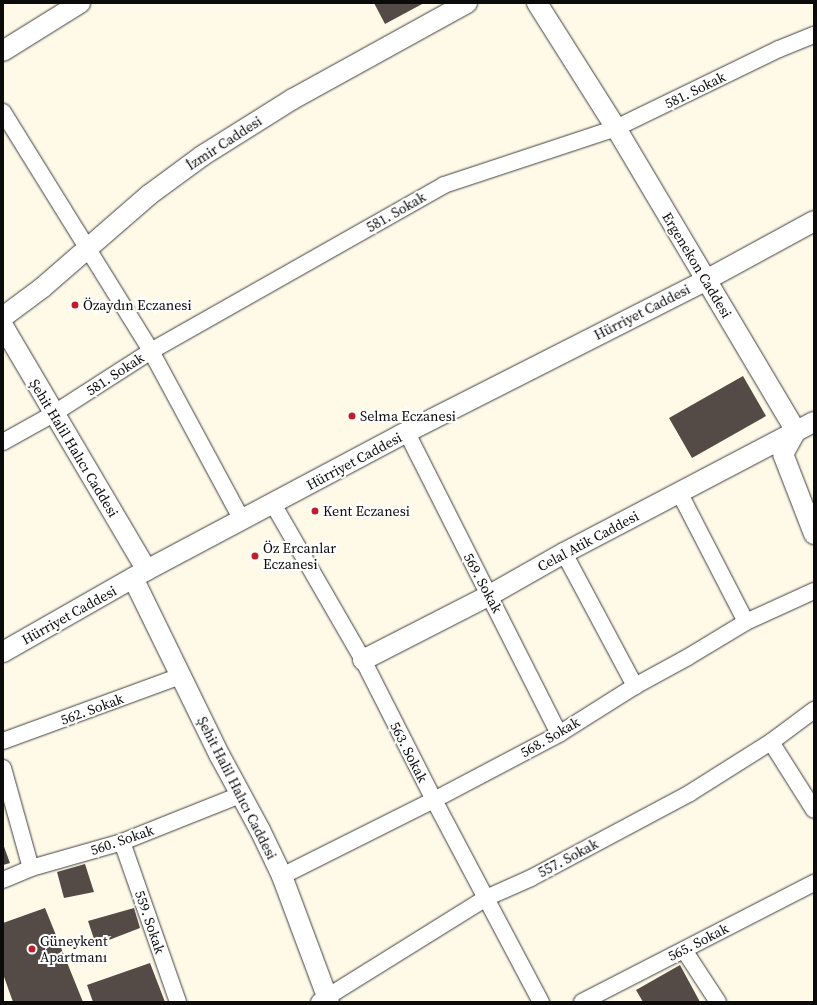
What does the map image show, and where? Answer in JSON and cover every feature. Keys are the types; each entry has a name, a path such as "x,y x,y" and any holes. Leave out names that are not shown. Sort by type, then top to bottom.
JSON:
{"street":[{"path":"3,51 80,3"},
{"name":"İzmir Caddesi","path":"3,317 42,288 164,182 202,156 293,99 467,3"},
{"name":"Ergenekon Caddesi","path":"537,3 616,128 796,431"},
{"name":"581. Sokak","path":"3,442 54,414 151,351 444,185 616,128 779,49 814,35"},
{"path":"3,112 151,351 242,520"},
{"name":"Hürriyet Caddesi","path":"3,652 140,574 406,433 706,280 814,221"},
{"name":"Şehit Halil Halıcı Caddesi","path":"3,326 54,414 140,574 180,676 282,876 325,1000"},
{"name":"Celal Atik Caddesi","path":"362,660 490,595 564,552 814,422"},
{"path":"796,431 783,454 814,534"},
{"name":"569. Sokak","path":"406,433 490,595 559,734"},
{"path":"679,492 746,622"},
{"name":"563. Sokak","path":"273,504 362,660 541,1002"},
{"path":"564,552 636,686"},
{"name":"568. Sokak","path":"282,876 434,800 559,734 636,686 746,622 814,591"},
{"name":"562. Sokak","path":"3,741 180,676"},
{"name":"557. Sokak","path":"325,1000 486,898 531,878 690,793 771,742 814,710"},
{"path":"771,742 814,810"},
{"path":"3,768 32,868"},
{"name":"560. Sokak","path":"3,880 32,868 122,842 240,796"},
{"name":"559. Sokak","path":"122,842 178,1002"},
{"name":"565. Sokak","path":"582,1002 814,883"},
{"path":"684,950 718,1002"}],"building":[{"path":"374,3 424,3 385,24"},
{"path":"743,376 766,416 692,458 669,418"},
{"path":"3,844 10,863 3,865"},
{"path":"85,864 94,892 64,898 57,872"},
{"name":"Güneykent Apartmanı","path":"45,908 83,1002 13,1002 3,974 3,923"},
{"path":"134,908 140,928 96,945 88,921"},
{"path":"150,963 165,1002 93,1002 87,985"},
{"path":"680,965 700,1002 643,1002 636,990"}],"place":[{"name":"Özaydın Eczanesi","path":"75,305"},
{"name":"Selma Eczanesi","path":"352,416"},
{"name":"Kent Eczanesi","path":"315,511"},
{"name":"Öz Ercanlar Eczanesi","path":"255,556"},
{"name":"Güneykent Apartmanı","path":"32,949"}]}
